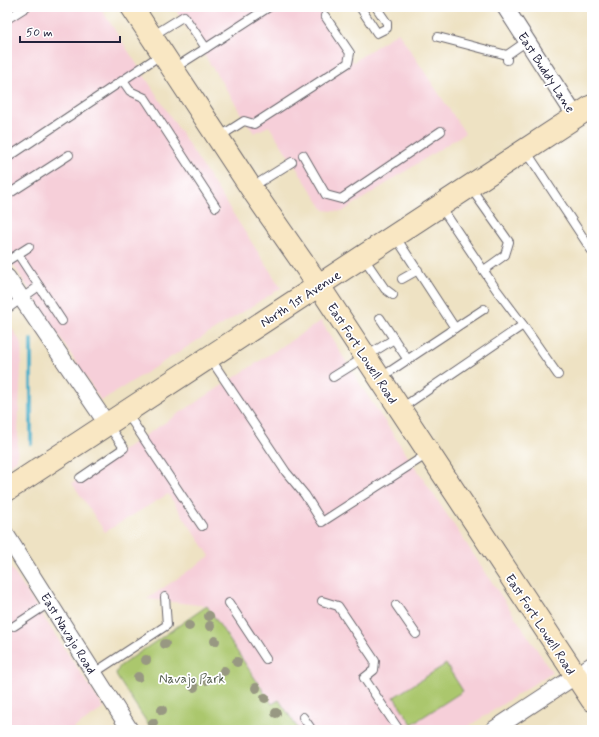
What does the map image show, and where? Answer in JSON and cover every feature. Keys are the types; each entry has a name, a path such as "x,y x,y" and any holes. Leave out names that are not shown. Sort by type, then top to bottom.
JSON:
{"main road":[{"name":"East Fort Lowell Road","path":"132,7 251,188 366,357 429,453 584,671 592,700"},
{"name":"North 1st Avenue","path":"7,490 584,112"}],"street":[{"name":"East Buddy Lane","path":"505,7 527,41 584,112"},
{"path":"7,277 107,424"},
{"name":"East Navajo Road","path":"7,536 130,730"},
{"path":"494,730 584,671"}],"lane":[{"path":"7,19 26,7"},
{"path":"162,54 206,48 269,7"},
{"path":"360,7 377,33 387,28 387,23 376,7"},
{"path":"7,158 162,54 184,16 206,48"},
{"path":"218,137 244,121 254,124 348,63 350,53 325,16"},
{"path":"438,37 507,58 527,41"},
{"path":"123,81 130,91 145,98 216,207"},
{"path":"303,155 326,194 341,198 442,131"},
{"path":"525,151 592,251"},
{"path":"7,195 69,155"},
{"path":"251,188 292,162"},
{"path":"470,187 509,242 505,255 484,270"},
{"path":"440,207 558,375"},
{"path":"395,236 455,328"},
{"path":"7,261 29,247"},
{"path":"18,254 62,321"},
{"path":"363,256 385,289 393,294"},
{"path":"402,279 418,270"},
{"path":"7,309 22,300 39,286"},
{"path":"380,378 484,309"},
{"path":"380,318 408,360"},
{"path":"400,409 523,325"},
{"path":"333,377 394,339"},
{"path":"209,357 286,472 305,495 322,522 429,453"},
{"path":"126,412 202,526"},
{"path":"80,478 124,448 107,424"},
{"path":"94,673 167,625 165,597"},
{"path":"322,601 338,606 375,661 374,670 364,678 399,730"},
{"path":"14,626 49,603"},
{"path":"229,603 266,659"},
{"path":"396,605 416,634"},
{"path":"303,717 312,730"}],"shaded area":[{"path":"7,7 100,7 281,288 101,401 7,255"},
{"path":"174,7 318,7 353,62 398,32 465,133 342,212 324,210 269,126 254,133"},
{"path":"321,321 367,395 552,672 463,730 299,730 279,700 272,704 207,606 147,599 210,556 168,494 105,532 72,483"},
{"path":"9,324 22,344 17,460 7,467 7,325"},
{"path":"7,562 104,708 71,730 7,730"}],"green space":[{"name":"Navajo Park","path":"207,606 272,704 279,700 299,730 152,730 117,677 116,673 120,666"},
{"path":"446,664 463,691 412,724 394,697"}],"waterway":[{"path":"31,340 31,444"}]}
